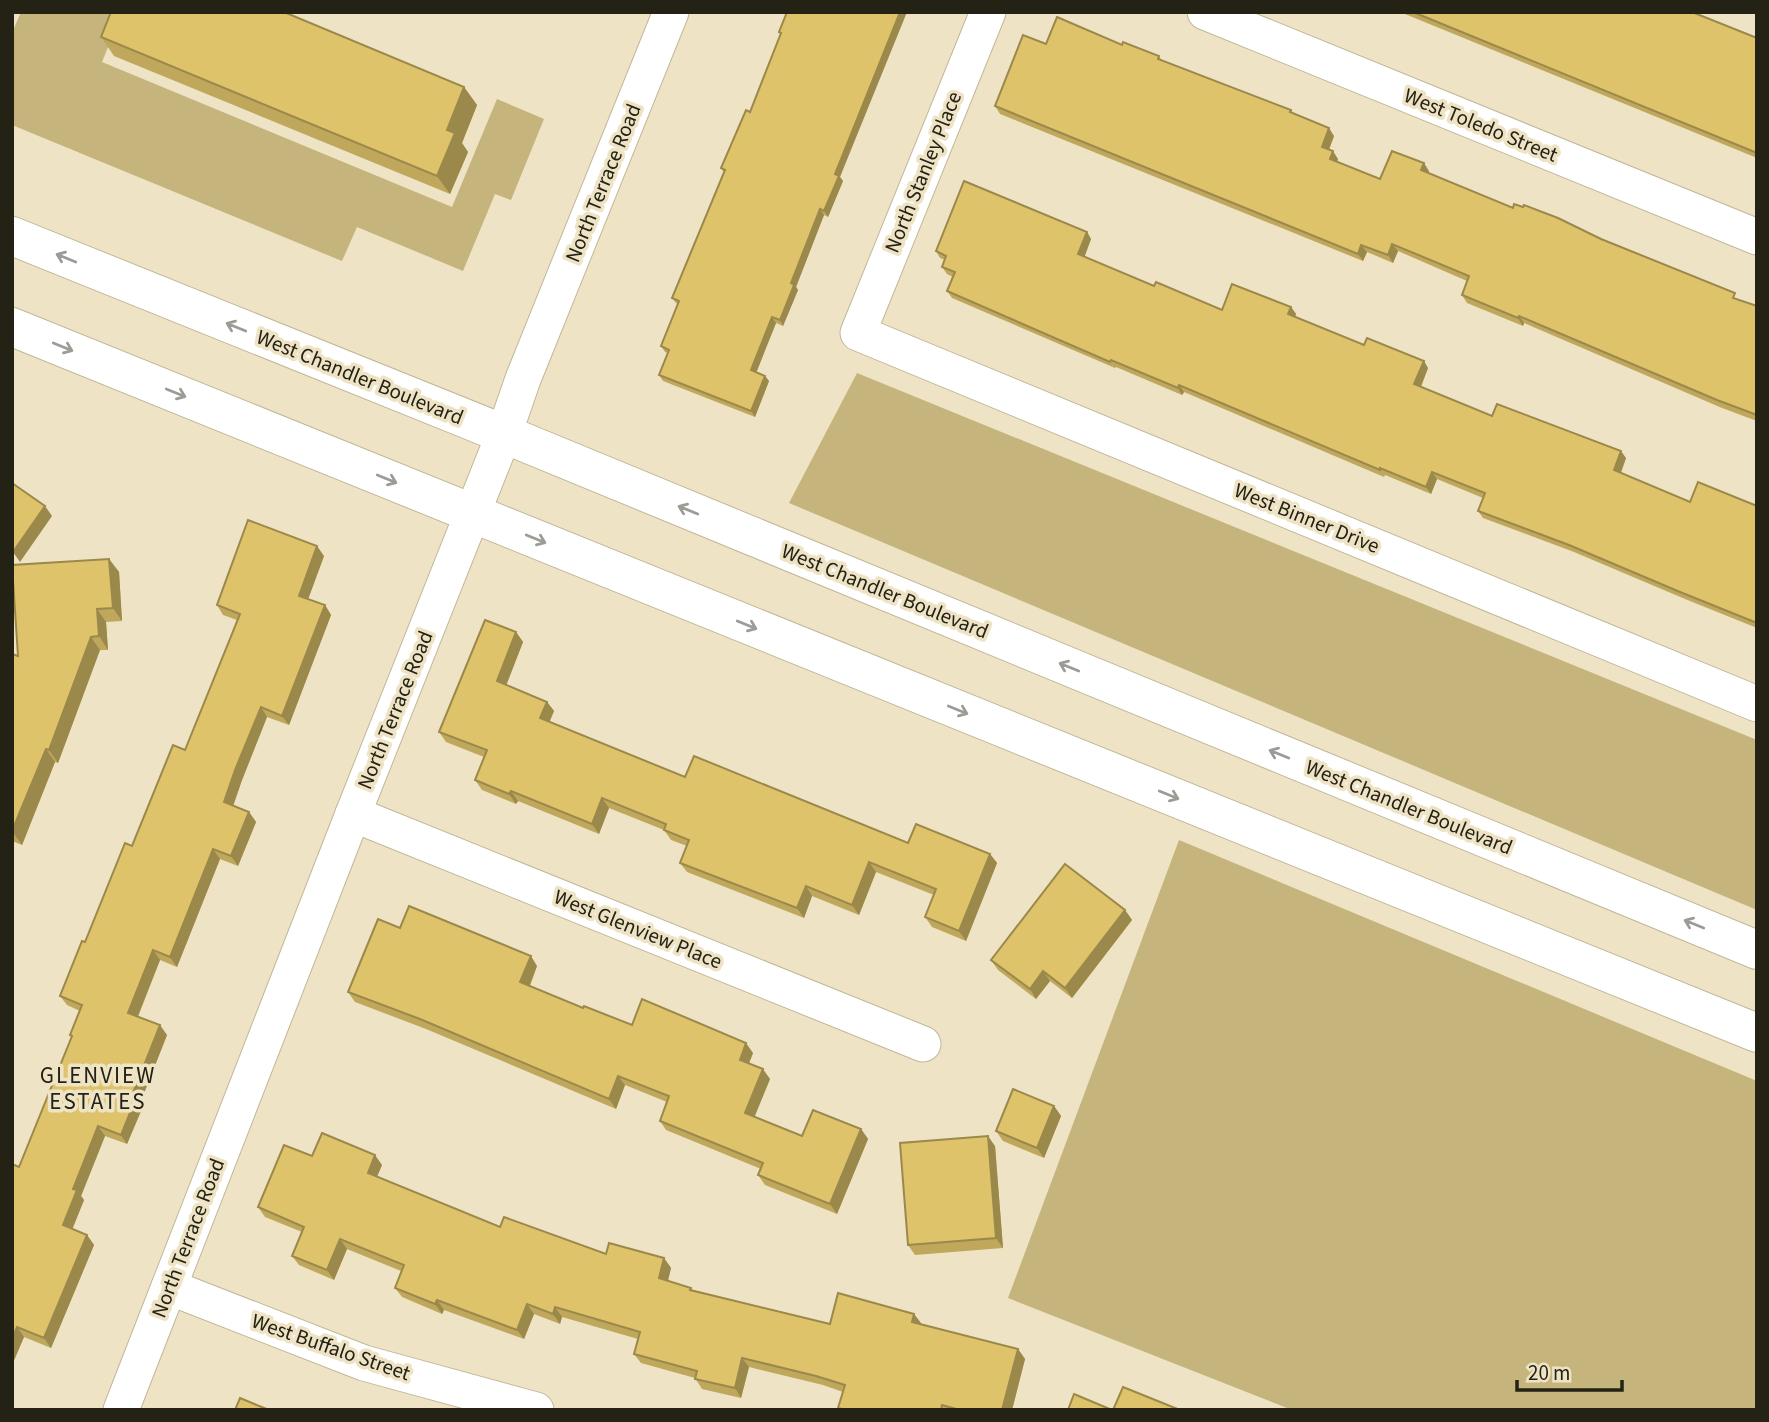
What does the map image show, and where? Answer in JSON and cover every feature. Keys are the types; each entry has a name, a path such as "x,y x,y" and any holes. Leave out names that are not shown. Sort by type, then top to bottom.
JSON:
{"main road":[{"name":"West Chandler Boulevard","path":"12,236 504,434 1757,950"},
{"path":"12,327 1757,1033"}],"street":[{"name":"North Terrace Road","path":"121,1410 473,514 523,379 671,12"},
{"name":"North Stanley Place","path":"858,333 988,12"},
{"name":"West Toledo Street","path":"1205,12 1757,237"},
{"name":"West Binner Drive","path":"858,333 1757,704"},
{"name":"West Glenview Place","path":"353,814 923,1044"},
{"name":"West Buffalo Street","path":"169,1287 363,1363 536,1410"}],"shaded area":[{"path":"21,12 122,12 102,62 452,207 497,99 544,119 511,200 495,194 463,271 357,227 342,261 12,125 12,33"},
{"path":"857,373 1757,740 1757,910 789,503"},
{"path":"1179,840 1757,1081 1757,1410 1292,1410 1008,1298"}],"building":[{"path":"111,12 284,12 464,87 447,130 455,133 437,176 101,37"},
{"path":"787,12 900,12 835,174 839,176 824,211 820,209 791,283 794,285 780,320 772,317 751,370 765,376 751,411 659,375 669,350 661,346 679,301 672,298 725,170 721,168 746,110 750,112"},
{"path":"1413,12 1692,12 1757,38 1757,153"},
{"path":"1057,17 1122,45 1123,42 1159,56 1158,59 1291,110 1290,112 1329,128 1322,147 1333,151 1330,159 1380,179 1392,151 1424,163 1421,170 1513,208 1514,204 1524,205 1558,218 1601,239 1735,293 1733,298 1757,306 1757,415 1462,295 1469,276 1392,244 1388,255 1361,245 1358,254 995,106 1023,35 1046,44"},
{"path":"964,181 1087,232 1078,254 1154,286 1156,282 1222,310 1232,284 1291,307 1288,314 1364,345 1367,338 1424,361 1414,384 1492,416 1497,404 1621,451 1614,470 1690,502 1698,482 1757,506 1757,623 1569,545 1478,511 1485,493 1432,472 1426,487 1380,470 1179,385 1178,388 1111,360 1110,362 947,291 955,272 942,267 946,256 936,251"},
{"path":"12,483 45,506 13,552 12,538"},
{"path":"248,520 317,546 299,596 325,605 282,716 261,707 235,770 224,802 249,812 231,856 213,849 170,957 153,950 128,1013 160,1025 133,1093 137,1095 121,1135 98,1126 73,1189 77,1190 63,1225 87,1235 44,1338 17,1327 12,1339 12,1164 19,1167 82,1005 60,996 125,843 132,846 173,745 185,750 240,614 217,605"},
{"path":"109,559 113,608 97,609 99,636 91,637 49,750 46,749 12,831 12,654 18,656 12,565"},
{"path":"485,620 516,632 497,681 547,702 540,718 685,777 694,756 908,843 916,824 990,854 959,931 925,917 936,889 869,862 852,905 806,886 797,908 680,863 689,840 664,830 666,824 602,798 592,824 511,791 509,794 475,780 487,750 439,732"},
{"path":"1065,864 1125,910 1065,988 1043,971 1030,989 991,960"},
{"path":"409,906 531,956 520,982 583,1008 584,1006 632,1025 642,999 746,1043 740,1060 763,1069 745,1113 802,1136 813,1110 861,1129 830,1204 758,1175 763,1163 660,1121 669,1096 618,1076 609,1099 420,1019 348,992 378,919 400,928"},
{"path":"1013,1089 1054,1106 1037,1148 996,1131"},
{"path":"322,1133 375,1155 368,1173 500,1227 504,1217 606,1254 609,1243 664,1258 659,1278 691,1288 690,1290 830,1324 838,1293 914,1314 912,1322 1018,1349 1002,1410 960,1410 942,1405 941,1410 846,1410 838,1408 845,1385 742,1358 735,1388 695,1379 697,1371 634,1354 640,1332 555,1307 553,1314 527,1304 517,1330 437,1300 435,1304 395,1288 404,1265 340,1239 327,1270 292,1256 304,1227 258,1207 284,1145 312,1156"},
{"path":"988,1136 996,1238 908,1245 900,1143"},
{"path":"1123,1387 1180,1410 1113,1410"},
{"path":"1074,1394 1112,1410 1068,1410"},
{"path":"240,1398 269,1410 235,1410"}],"district":[{"name":"GLENVIEW ESTATES","path":"98,1088"}]}
